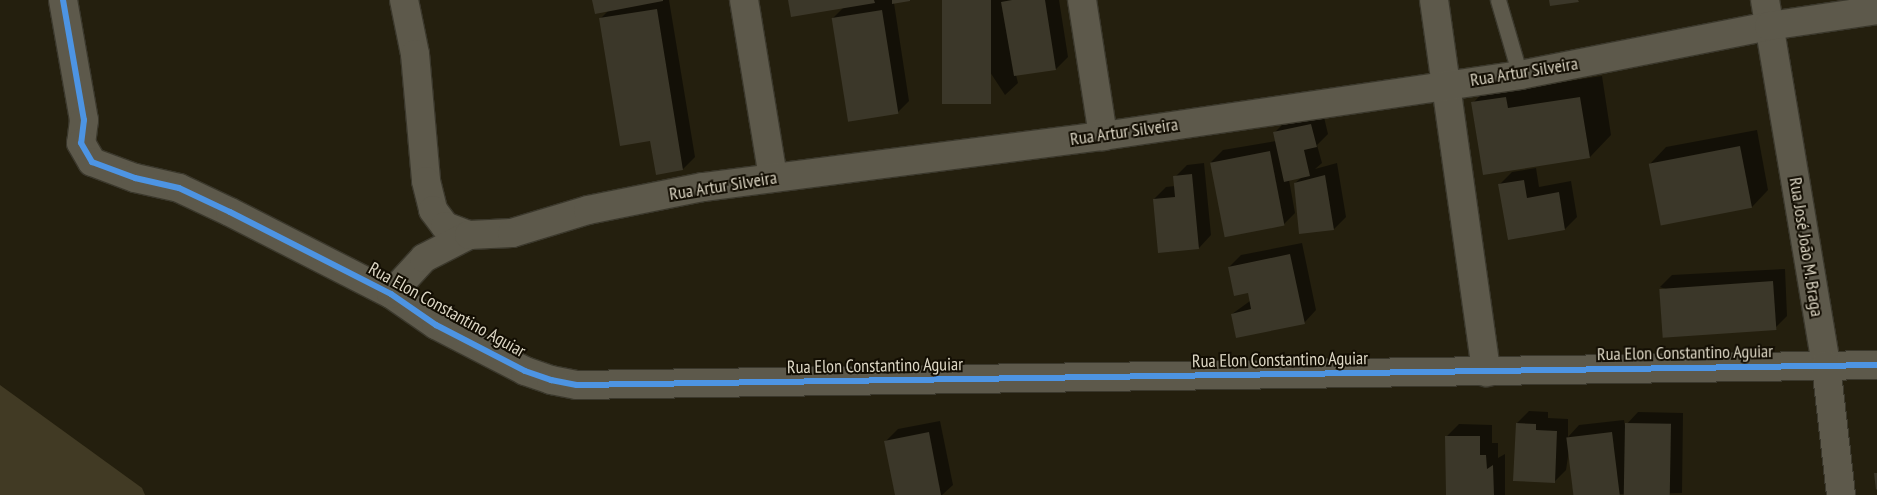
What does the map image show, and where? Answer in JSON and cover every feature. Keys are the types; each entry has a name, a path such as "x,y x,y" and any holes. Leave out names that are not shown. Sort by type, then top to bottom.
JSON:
{"street":[{"name":"Rua Elon Constantino Aguiar","path":"64,0 84,120 81,143 92,162 135,178 179,188 391,294 436,326 525,371 577,385 1877,365"},
{"path":"404,0 415,54 426,181 433,210 445,226 469,236"},
{"path":"744,0 773,178"},
{"path":"1082,0 1103,136"},
{"path":"1434,0 1448,84 1486,372"},
{"name":"Rua Artur Silveira","path":"391,294 424,258 469,236 512,233 588,210 702,187 1103,136 1448,84 1520,75 1767,13 1877,10"},
{"name":"Rua José João M. Braga","path":"1767,13 1826,366 1841,495"}],"lane":[{"path":"1498,0 1508,43 1520,75"}],"shaded area":[{"path":"0,385 142,488 145,495 0,495"}],"building":[{"path":"592,0 663,0 663,1 595,14"},
{"path":"788,0 874,0 875,3 791,17"},
{"path":"892,0 910,0 910,1 892,4"},
{"path":"942,0 991,0 991,104 942,104"},
{"path":"1045,0 1056,70 1014,76 1001,2"},
{"path":"1549,0 1578,0 1579,2 1550,6"},
{"path":"657,9 683,170 656,175 650,141 620,146 599,18"},
{"path":"882,10 898,114 848,122 832,18"},
{"path":"1506,97 1508,108 1580,97 1590,158 1483,175 1471,102"},
{"path":"1311,124 1317,147 1304,150 1310,176 1284,182 1273,132"},
{"path":"1740,146 1752,208 1661,226 1649,164"},
{"path":"1270,151 1285,226 1225,237 1210,163"},
{"path":"1192,174 1199,249 1158,253 1153,199 1175,197 1173,176"},
{"path":"1325,175 1334,230 1299,234 1294,183"},
{"path":"1524,180 1527,198 1559,192 1565,230 1508,240 1498,184"},
{"path":"1290,254 1305,324 1236,338 1231,314 1251,309 1248,293 1234,296 1228,267"},
{"path":"1773,281 1776,330 1663,338 1659,289"},
{"path":"1516,423 1536,424 1536,430 1557,431 1555,483 1513,481"},
{"path":"1625,423 1671,424 1670,495 1624,495"},
{"path":"929,432 941,495 895,495 884,441"},
{"path":"1612,432 1620,495 1573,495 1566,438"},
{"path":"1445,436 1480,436 1480,455 1486,455 1487,469 1493,465 1494,495 1446,495"},
{"path":"1874,473 1877,473 1876,490"}],"cycle path":[{"path":"63,0 84,120 81,143 92,162 135,178 179,188 230,212 391,294 436,325 525,371 551,380 577,385 1877,365"}]}
